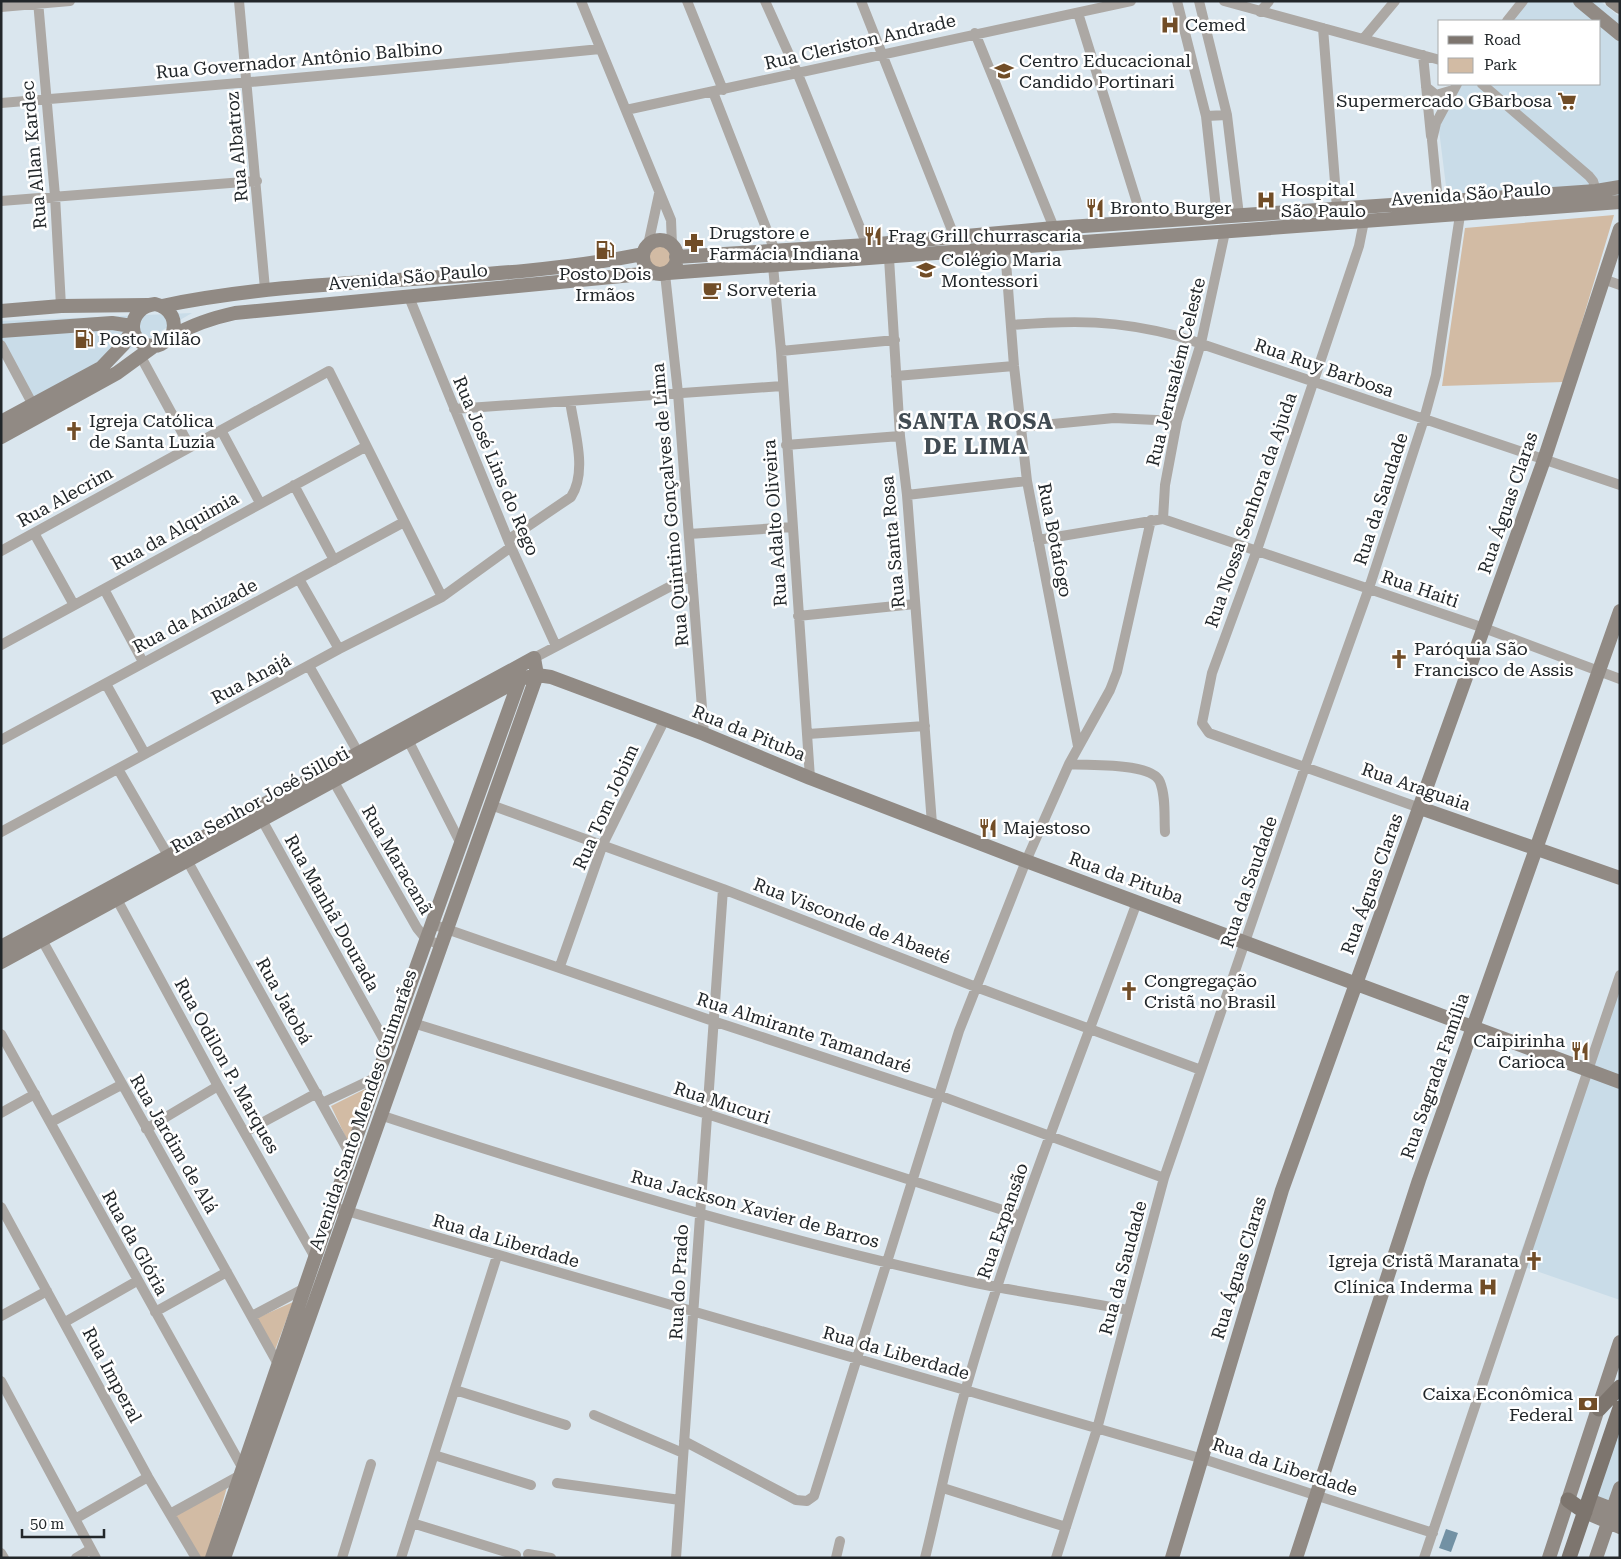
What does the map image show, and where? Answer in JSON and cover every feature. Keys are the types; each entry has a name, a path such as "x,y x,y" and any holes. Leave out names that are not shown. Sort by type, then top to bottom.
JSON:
{"main road":[{"path":"1599,1409 1620,1387"},
{"path":"1575,1558 1620,1408"},
{"path":"1569,1558 1620,1427"},
{"path":"1568,1500 1590,1507"}],"street":[{"path":"1,7 38,2 70,1"},
{"name":"Rua Albatroz","path":"239,1 265,289"},
{"path":"581,1 658,194 671,220 675,265 662,273 644,262 658,194"},
{"path":"687,1 775,250"},
{"path":"765,1 797,72 867,245"},
{"path":"861,1 955,238"},
{"name":"Rua Cleriston Andrade","path":"626,110 975,33 1131,1"},
{"path":"1177,1 1206,116 1217,217"},
{"path":"1199,1 1227,114 1239,215"},
{"path":"1224,1 1438,59"},
{"path":"1260,12 1269,1"},
{"path":"1364,38 1394,1"},
{"path":"1507,20 1523,1"},
{"path":"1580,1 1620,34"},
{"path":"1612,1 1620,7"},
{"name":"Rua Allan Kardec","path":"38,2 55,196 60,306"},
{"path":"1078,13 1143,222"},
{"path":"1323,28 1337,208"},
{"path":"975,33 1054,228"},
{"name":"Rua Governador Antônio Balbino","path":"1,103 142,90 247,84 600,49"},
{"path":"1423,55 1438,202"},
{"path":"1483,85 1594,180 1596,191"},
{"path":"1426,87 1436,95 1455,87"},
{"path":"1432,140 1436,123 1455,87"},
{"path":"1206,116 1227,114"},
{"path":"1,201 256,181"},
{"name":"Avenida São Paulo","path":"1,311 60,306 162,306 265,289 523,272 580,266 646,250 660,240 674,251 775,250 867,245 1054,228 1596,191 1620,187"},
{"name":"Avenida São Paulo","path":"1,437 142,357 154,346 161,345 192,325 235,313 662,273 889,258 1620,202"},
{"name":"Rua da Saudade","path":"1056,1558 1097,1429 1164,1178 1305,767 1369,588 1424,419 1436,375 1460,215"},
{"name":"Rua Nossa Senhora da Ajuda","path":"1202,726 1207,689 1212,673 1257,550 1359,246 1364,221"},
{"name":"Rua Águas Claras","path":"1172,1558 1282,1190 1354,984 1420,808 1544,460 1620,229"},
{"name":"Rua Jerusalém Celeste","path":"1163,519 1165,485 1178,421 1201,343 1225,232"},
{"name":"Rua Botafogo","path":"1005,249 1014,366 1027,481 1078,746"},
{"name":"Rua Santa Rosa","path":"889,258 900,436 907,496 932,824"},
{"name":"Rua Adalto Oliveira","path":"773,266 781,351 810,778"},
{"name":"Rua Quintino Gonçalves de Lima","path":"662,273 678,393 704,734"},
{"path":"1603,279 1620,285"},
{"name":"Rua José Lins do Rego","path":"409,297 510,543 556,646"},
{"path":"1,422 101,368 122,345 133,328 135,316 148,305"},
{"path":"162,306 171,313 174,320 175,327 171,338"},
{"name":"Rua Ruy Barbosa","path":"1011,325 1065,321 1104,322 1149,329 1201,343 1620,485"},
{"path":"1,331 112,323 133,328 140,341 154,346"},
{"path":"781,351 895,340"},
{"path":"1,345 33,404"},
{"path":"142,357 190,447"},
{"path":"896,376 1014,366"},
{"name":"Rua Alecrim","path":"2,549 329,371 365,447"},
{"path":"454,409 782,386"},
{"name":"Rua Anajá","path":"1,832 340,649 442,597 571,498 576,488 578,457 570,401"},
{"path":"1022,427 1114,418 1178,421"},
{"path":"221,430 260,503"},
{"path":"786,445 900,436"},
{"path":"365,447 442,597"},
{"name":"Rua da Alquimia","path":"1,645 365,447"},
{"path":"907,496 1027,481"},
{"path":"294,485 334,560"},
{"name":"Rua Haiti","path":"1038,540 1163,519 1484,628 1620,678"},
{"path":"684,1442 796,1500 807,1501 814,1496 938,1095 976,988 1026,861 1069,764 1110,690 1117,672 1151,520"},
{"name":"Rua da Amizade","path":"1,740 404,522"},
{"path":"689,534 793,527"},
{"path":"34,533 74,605"},
{"path":"537,674 529,661 692,575"},
{"path":"299,579 340,649"},
{"path":"104,589 143,662"},
{"path":"798,616 915,604"},
{"name":"Rua Sagrada Família","path":"1296,1558 1472,1027 1620,611"},
{"name":"Avenida Santo Mendes Guimarães","path":"212,1558 240,1472 316,1259 377,1077 460,842 520,679 529,661"},
{"name":"Rua Senhor José Silloti","path":"1,962 42,940 169,856 529,661"},
{"path":"309,666 359,754"},
{"name":"Rua da Pituba","path":"537,674 551,677 665,719 810,778 1026,861 1620,1082"},
{"name":"Avenida Santo Mendes Guimarães","path":"224,1558 537,674"},
{"name":"Rua Senhor José Silloti","path":"1,947 188,862 520,679 537,674"},
{"path":"106,684 145,754"},
{"name":"Rua Tom Jobim","path":"560,966 603,844 665,719"},
{"path":"808,734 925,726"},
{"name":"Rua Araguaia","path":"1202,726 1209,733 1620,878"},
{"path":"408,740 460,842"},
{"path":"1069,764 1137,768 1151,772 1157,777 1161,788 1165,832"},
{"path":"118,769 169,856"},
{"name":"Rua Maracanã","path":"334,782 417,928 426,940 440,945"},
{"name":"Rua Visconde de Abaeté","path":"491,805 603,844 976,988 1201,1070"},
{"name":"Rua Manhã Dourada","path":"262,820 388,1047"},
{"name":"Rua Jatobá","path":"188,862 351,1156"},
{"name":"Rua do Prado","path":"676,1558 695,1313 700,1212 723,889"},
{"name":"Rua Odilon P. Marques","path":"114,894 218,1086 316,1259"},
{"name":"Rua Expansão","path":"925,1558 965,1390 997,1287 1021,1216 1136,902"},
{"name":"Rua Almirante Tamandaré","path":"432,924 560,966 713,1021 938,1095 1164,1178"},
{"name":"Rua Jardim de Alá","path":"42,940 278,1364"},
{"path":"1424,1558 1620,975"},
{"name":"Rua Mucuri","path":"413,1024 707,1114 911,1182 1021,1216"},
{"name":"Rua da Glória","path":"1,1034 155,1312 240,1472"},
{"path":"322,1103 377,1077"},
{"path":"51,1122 121,1085"},
{"path":"146,1129 218,1086"},
{"path":"245,1132 317,1093"},
{"path":"1,1113 35,1094"},
{"name":"Rua Jackson Xavier de Barros","path":"380,1115 528,1164 887,1262 997,1287 1128,1310"},
{"name":"Rua Imperal","path":"1,1207 148,1477 196,1558"},
{"name":"Rua da Liberdade","path":"334,1207 497,1256 1203,1458 1433,1532"},
{"path":"400,1558 497,1256"},
{"path":"155,1312 227,1272"},
{"path":"65,1322 137,1281"},
{"path":"252,1316 305,1288"},
{"path":"1,1316 47,1290"},
{"path":"1549,1558 1620,1342"},
{"path":"1,1381 94,1553 76,1558"},
{"path":"455,1390 566,1425"},
{"path":"594,1414 683,1453"},
{"path":"434,1455 531,1485"},
{"path":"342,1558 371,1464"},
{"path":"170,1514 240,1472"},
{"path":"75,1519 148,1477"},
{"path":"557,1483 680,1500"},
{"path":"943,1488 1066,1527"},
{"path":"1596,1558 1615,1517 1620,1488"},
{"path":"1590,1507 1615,1517"},
{"path":"412,1523 516,1555"},
{"path":"836,1558 840,1541"},
{"path":"1,1553 4,1558"},
{"path":"528,1554 551,1558"}],"shaded area":[{"path":"1528,1 1600,1 1620,17 1620,195 1449,210 1438,122 1459,85 1601,85 1601,20 1512,20"},
{"path":"192,313 35,404 1,337 1,321"},
{"path":"1620,988 1620,1300 1516,1264 1592,1067"},
{"path":"1620,1402 1620,1518 1589,1506"},
{"path":"1446,1529 1458,1533 1451,1552 1439,1548"}],"green space":[{"path":"1614,215 1564,382 1442,386 1465,228"},
{"path":"660,242 666,243 674,251 674,263 666,271 660,272 654,271 646,263 645,257 646,251 654,243"},
{"path":"367,1088 349,1144 331,1106"},
{"path":"293,1302 275,1350 257,1318"},
{"path":"227,1487 207,1558 201,1558 175,1515"}],"place":[{"name":"Cemed","path":"1170,25"},
{"name":"Centro Educacional Candido Portinari","path":"1004,71"},
{"name":"Supermercado GBarbosa","path":"1567,101"},
{"name":"Hospital São Paulo","path":"1266,200"},
{"name":"Bronto Burger","path":"1095,208"},
{"name":"Frag Grill churrascaria","path":"873,236"},
{"name":"Drugstore e Farmácia Indiana","path":"694,243"},
{"name":"Posto Dois Irmãos","path":"605,250"},
{"name":"Colégio Maria Montessori","path":"926,270"},
{"name":"Sorveteria","path":"712,290"},
{"name":"Posto Milão","path":"84,339"},
{"name":"Igreja Católica de Santa Luzia","path":"74,431"},
{"name":"Paróquia São Francisco de Assis","path":"1399,659"},
{"name":"Majestoso","path":"988,828"},
{"name":"Congregação Cristã no Brasil","path":"1129,991"},
{"name":"Caipirinha Carioca","path":"1580,1051"},
{"name":"Igreja Cristã Maranata","path":"1534,1261"},
{"name":"Clínica Inderma","path":"1488,1287"},
{"name":"Caixa Econômica Federal","path":"1588,1404"}],"district":[{"name":"SANTA ROSA DE LIMA","path":"976,434"}]}
